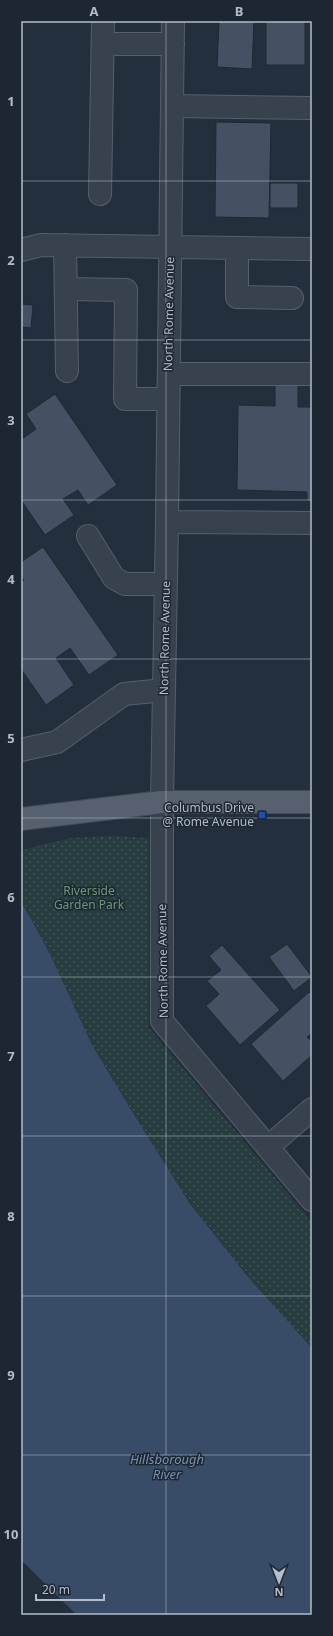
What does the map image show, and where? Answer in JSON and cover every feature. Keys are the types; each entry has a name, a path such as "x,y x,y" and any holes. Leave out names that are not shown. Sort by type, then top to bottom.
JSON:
{"main road":[{"path":"26,818 162,802 312,802"}],"street":[{"path":"100,194 103,21"},
{"name":"North Rome Avenue","path":"173,21 162,802 162,1021 312,1200"},
{"path":"103,44 173,44"},
{"path":"172,106 312,108"},
{"path":"21,250 42,245 312,249"},
{"path":"65,245 67,371"},
{"path":"237,248 237,297 292,298"},
{"path":"66,289 126,290 125,399 168,399"},
{"path":"169,374 312,374"},
{"path":"167,522 312,523"},
{"path":"88,536 114,578 125,584 166,584"},
{"path":"21,750 57,742 124,694 164,690"},
{"path":"268,1147 312,1109"}],"green space":[{"name":"Riverside Garden Park","path":"112,836 149,838 149,1028 312,1222 312,1348 248,1277 190,1204 92,1045 50,954 21,901 21,850 70,838"}],"water":[{"name":"Hillsborough River","path":"21,901 50,954 92,1045 190,1204 248,1277 312,1348 312,1615 77,1615 21,1560"}],"building":[{"path":"219,21 254,21 252,69 217,67"},
{"path":"266,21 305,21 305,65 266,65"},
{"path":"216,122 271,123 269,218 215,217"},
{"path":"270,183 298,183 298,208 270,208"},
{"path":"21,304 33,305 31,328 21,327"},
{"path":"275,383 298,384 298,407 312,407 312,502 307,501 307,492 237,490 238,405 275,406"},
{"path":"55,394 117,485 88,505 78,490 63,499 74,515 45,535 21,500 21,438 22,439 36,429 26,414"},
{"path":"43,547 118,655 89,675 70,648 56,658 74,685 46,705 21,669 21,582 24,580 21,576 21,562"},
{"path":"287,944 312,977 294,991 269,957"},
{"path":"222,945 280,1010 240,1045 206,1006 219,994 207,981 221,970 209,956"},
{"path":"309,992 312,995 312,1033 307,1037 312,1042 312,1055 283,1081 251,1044"}],"place":[{"name":"Columbus Drive @ Rome Avenue","path":"262,815"}]}
